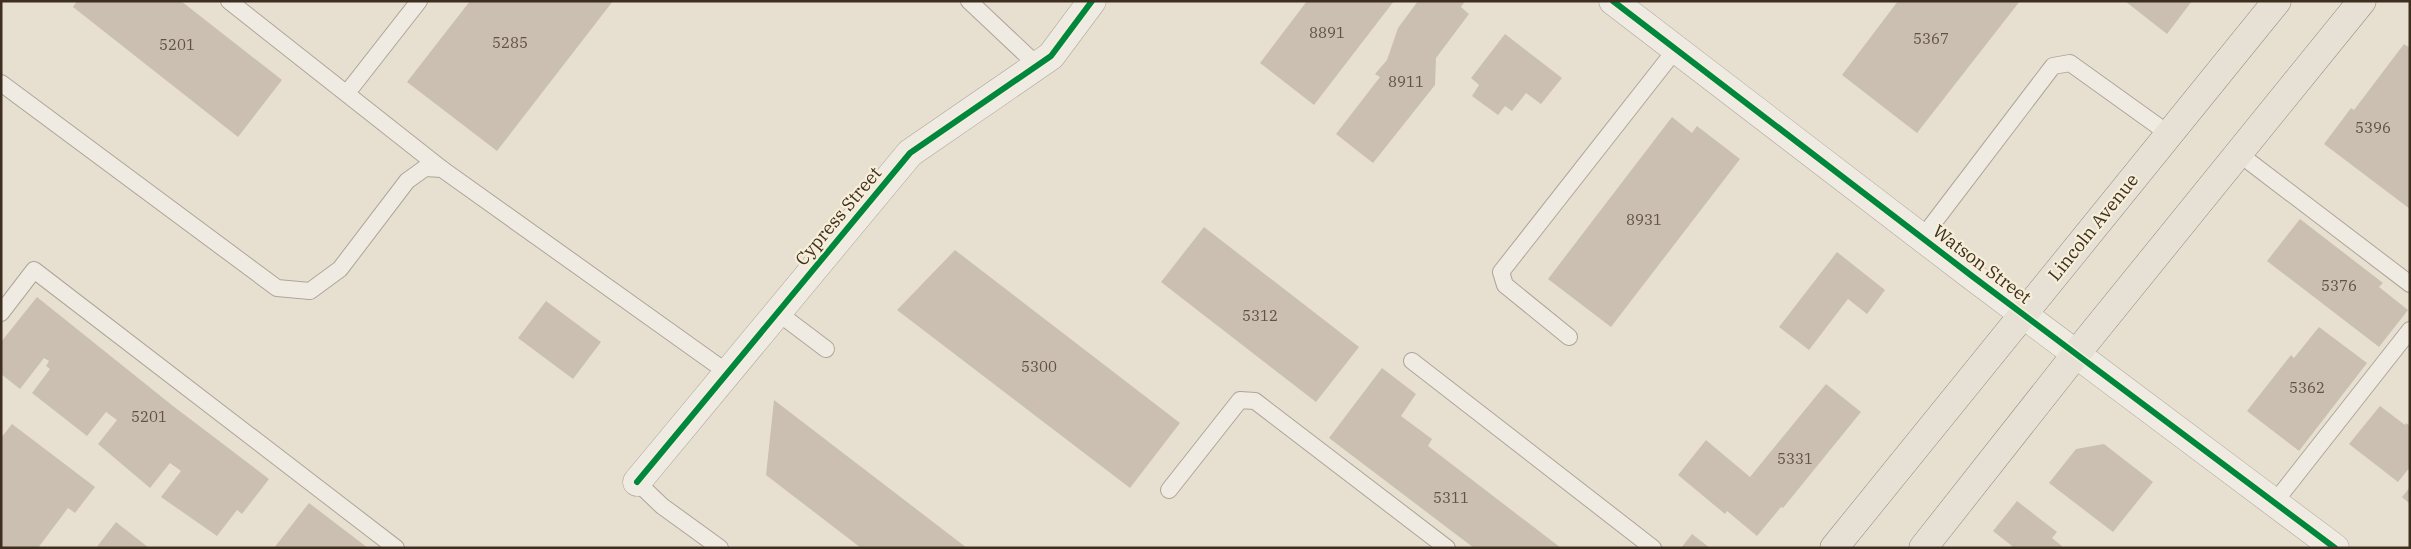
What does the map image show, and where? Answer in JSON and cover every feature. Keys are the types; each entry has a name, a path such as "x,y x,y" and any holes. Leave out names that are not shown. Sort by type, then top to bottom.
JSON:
{"main road":[{"name":"Lincoln Avenue","path":"1834,548 2277,1"},
{"path":"1923,548 2076,354 2362,1"}],"street":[{"name":"Cypress Street","path":"637,482 910,153 1051,56 1092,1"},
{"name":"Watson Street","path":"1613,1 2022,314 2335,548"}],"lane":[{"path":"229,1 442,169 728,373"},
{"path":"346,93 419,1"},
{"path":"969,1 1037,65"},
{"path":"1569,338 1505,285 1501,272 1676,49"},
{"path":"1922,238 2053,66 2070,63 2169,134"},
{"path":"1,83 277,288 310,292 340,269 407,181 425,168 442,169"},
{"path":"2238,154 2410,284"},
{"path":"1,313 34,270 396,548"},
{"path":"777,312 826,349"},
{"path":"2274,503 2410,330"},
{"path":"1412,361 1653,548"},
{"path":"1170,490 1240,400 1255,401 1426,541 1447,548"},
{"path":"637,482 662,506 720,548"}],"building":[{"path":"77,1 181,1 282,80 238,137 73,7"},
{"path":"470,1 613,1 497,151 407,82"},
{"path":"1307,1 1394,1 1314,105 1260,63"},
{"path":"1418,1 1465,1 1461,7 1469,14 1436,58 1435,85 1373,163 1336,134 1380,77 1375,74 1387,60 1398,28"},
{"path":"1898,1 2020,1 1917,133 1842,75"},
{"path":"2125,1 2192,1 2167,34"},
{"path":"1505,34 1562,78 1541,104 1526,93 1512,111 1505,106 1498,115 1472,96 1479,85 1471,78"},
{"path":"2404,44 2410,48 2410,209 2324,144 2351,108 2354,110"},
{"path":"1672,117 1692,133 1697,126 1740,159 1611,327 1548,279"},
{"path":"2300,219 2383,283 2379,287 2408,310 2379,347 2267,261"},
{"path":"1204,227 1359,347 1316,402 1161,282"},
{"path":"955,250 1180,423 1130,488 897,310"},
{"path":"1837,252 1885,290 1867,314 1848,299 1809,350 1779,327"},
{"path":"37,297 173,406 269,479 242,514 237,510 217,536 161,497 181,471 170,463 150,488 98,444 117,420 106,412 87,436 32,393 50,369 46,366 49,361 44,358 20,389 1,374 1,342"},
{"path":"546,301 601,342 573,379 518,338"},
{"path":"2319,327 2367,363 2299,451 2247,411 2291,355 2294,358"},
{"path":"1382,368 1416,394 1401,416 1432,439 1428,446 1561,548 1474,548 1329,438"},
{"path":"1826,384 1861,412 1783,508 1781,507 1757,536 1727,511 1725,514 1678,475 1706,440 1750,477"},
{"path":"774,400 967,548 861,548 766,475"},
{"path":"2380,406 2405,425 2406,423 2410,426 2410,467 2398,482 2349,444"},
{"path":"12,424 95,487 75,513 68,508 38,548 1,548 1,438"},
{"path":"2104,444 2153,482 2113,532 2049,483 2076,449"},
{"path":"2410,487 2410,504 2402,497"},
{"path":"2017,501 2057,532 2052,538 2062,546 2061,548 2011,548 2012,546 1993,531"},
{"path":"309,503 368,548 274,548"},
{"path":"116,522 149,548 96,548"},
{"path":"1692,534 1710,548 1681,548"}],"cycle path":[{"path":"637,482 910,153 1051,56 1092,1"},
{"path":"1613,1 1972,276 2335,548"}]}
